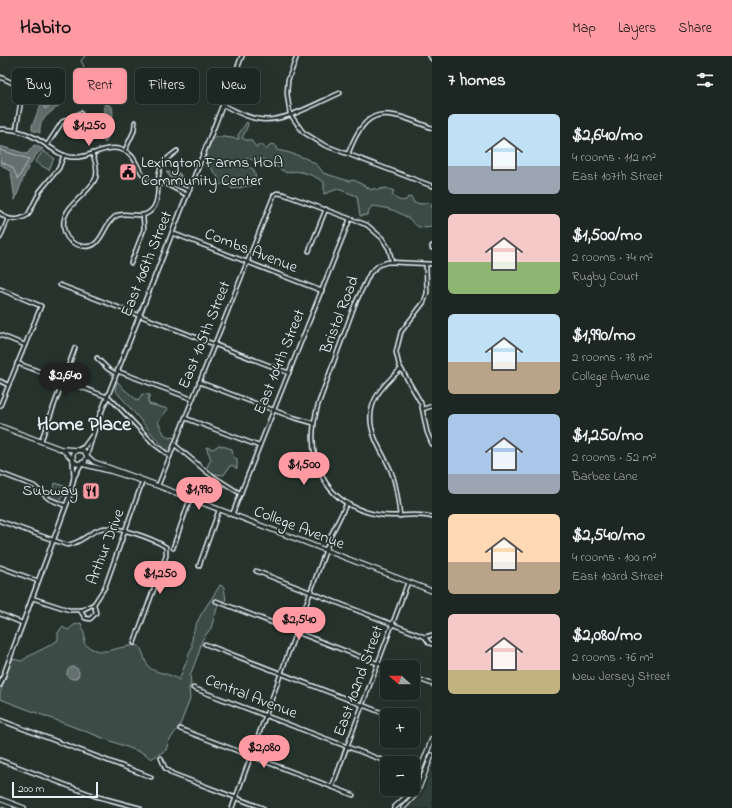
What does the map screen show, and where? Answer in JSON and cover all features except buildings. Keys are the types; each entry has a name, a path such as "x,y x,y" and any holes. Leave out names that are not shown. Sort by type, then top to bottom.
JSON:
{"main road":[{"path":"0,426 62,449 68,452 76,463 81,464 86,461 87,455 84,450 62,449"},
{"path":"73,459 73,454 79,450"},
{"name":"College Avenue","path":"87,455 94,462 143,481"},
{"name":"College Avenue","path":"81,464 110,471 158,486 432,591"},
{"path":"394,808 412,791 432,739"},
{"path":"403,808 417,793 432,755"},
{"path":"0,799 24,808"},
{"path":"0,804 11,808"}],"street":[{"name":"East 106th Street","path":"87,455 92,436 107,397 242,56"},
{"path":"297,56 287,88 290,114 300,130 310,138 432,186"},
{"path":"0,77 15,84 22,95 16,130"},
{"path":"223,105 257,119 272,119 290,114 340,93"},
{"path":"47,144 62,122 81,113"},
{"path":"348,154 363,124 380,115 395,115 432,128"},
{"path":"125,150 134,131 135,122"},
{"path":"0,129 16,130 29,134 64,155 74,157 111,148 125,150 134,158 146,178 158,184 171,184 189,191"},
{"path":"92,153 97,169 93,183 69,210 64,224 68,238 79,245 93,245 100,239 112,218 123,214 143,215 152,210 156,204 162,164 177,151"},
{"path":"0,213 8,219 17,220 28,215 40,191 59,168 64,155"},
{"path":"168,185 187,195"},
{"name":"East 105th Street","path":"158,486 270,201 275,194 283,194 326,210"},
{"path":"310,251 326,210 367,225 378,233 385,242 392,261 426,265 432,264"},
{"path":"131,263 144,229 143,215"},
{"path":"0,238 8,219"},
{"name":"East 104th Street","path":"232,515 350,219"},
{"name":"Combs Avenue","path":"172,233 322,291"},
{"name":"Bristol Road","path":"392,261 381,264 375,268 362,288 318,405 313,423 313,450 320,472 334,492 348,503 373,513 432,517"},
{"path":"426,265 427,293 424,302 402,330 397,341 397,359 423,409 427,432 432,444"},
{"path":"60,286 289,374"},
{"path":"0,289 41,306 0,406"},
{"path":"0,335 25,345"},
{"path":"40,442 75,348"},
{"path":"97,358 108,369 192,399"},
{"path":"17,363 64,380 112,400 154,444 170,456"},
{"path":"400,516 394,478 375,438 371,419 373,404 378,392 384,384 402,370"},
{"path":"0,381 8,385"},
{"path":"199,382 313,423"},
{"path":"423,409 432,406"},
{"path":"185,418 259,446"},
{"name":"East 106th Street","path":"79,450 92,436"},
{"path":"175,444 208,473 241,494"},
{"path":"0,685 72,492 74,477 73,459"},
{"path":"74,477 81,464"},
{"path":"289,475 303,478 320,472"},
{"path":"0,473 36,488 50,500 66,506"},
{"name":"Arthur Drive","path":"32,598 63,609 80,610 94,604 105,587 143,481"},
{"path":"172,548 190,499"},
{"path":"232,808 336,522 348,503"},
{"path":"199,566 219,510"},
{"path":"0,521 67,545 73,544 99,529 106,527 126,531 166,547 166,556 134,643"},
{"path":"0,567 38,582"},
{"path":"256,571 425,637 429,643 432,644"},
{"name":"East 102nd Street","path":"332,787 408,582"},
{"path":"216,601 378,664"},
{"path":"80,610 85,618 90,618 96,613 94,604"},
{"path":"0,614 22,623"},
{"path":"425,637 432,635"},
{"path":"205,644 380,712"},
{"path":"420,680 432,684"},
{"name":"Central Avenue","path":"193,688 380,759"},
{"path":"0,720 151,777"},
{"path":"180,729 353,795"},
{"path":"160,758 166,769 173,774 263,808"},
{"path":"0,760 95,796 140,808"}],"shaded area":[{"path":"247,122 248,125 242,138 251,140 256,147 262,144 266,150 271,144 275,145 277,150 310,160 320,168 323,173 349,181 354,180 372,190 374,188 377,190 386,188 394,191 392,194 396,199 404,201 408,197 412,198 414,203 424,204 426,202 432,204 432,227 419,227 401,214 376,206 372,206 367,215 360,216 357,196 338,189 324,194 324,182 311,175 301,172 296,171 287,173 261,158 255,161 246,157 248,166 254,170 256,180 254,185 232,189 226,182 218,186 216,184 218,177 210,167 206,167 205,163 209,147 215,137 239,139 238,135"},
{"path":"43,151 54,158 49,170 35,162"},
{"path":"117,381 138,401 142,394 150,395 148,400 149,404 168,409 158,422 164,434 169,438 175,438 169,454 115,390"},
{"path":"219,445 232,449 233,457 237,459 237,469 232,465 224,475 215,474 206,469 211,459 206,447 213,449"},
{"path":"55,483 67,487 60,501 50,497"},
{"path":"220,585 224,587 226,600 218,605 211,628 202,640 190,676 190,699 180,725 169,741 166,750 151,759 145,754 0,699 0,693 12,659 22,661 58,640 58,633 62,627 68,630 74,625 81,623 85,637 84,643 91,648 97,651 104,651 139,646 150,668 179,680 192,647 192,639 197,622"},
{"path":"432,770 432,808 406,808 421,797"}],"water":[{"path":"41,104 60,104 42,121 40,133 32,130 32,126"},
{"path":"108,104 112,107 113,110 110,131 105,143 98,131 104,116 104,105"},
{"path":"34,145 43,149 37,154 29,166 15,200 11,172 0,164 0,146 27,154"},
{"path":"166,172 179,173 181,178 178,181 172,179"},
{"path":"75,667 78,668 78,678 71,679 68,678 67,671 68,668"}],"waterway":[{"path":"83,68 84,66 81,61 85,56"}],"place":[{"name":"Lexington Farms HOA Community Center","path":"128,172"},
{"name":"Subway","path":"91,491"}],"district":[{"name":"Home Place","path":"84,425"}]}
